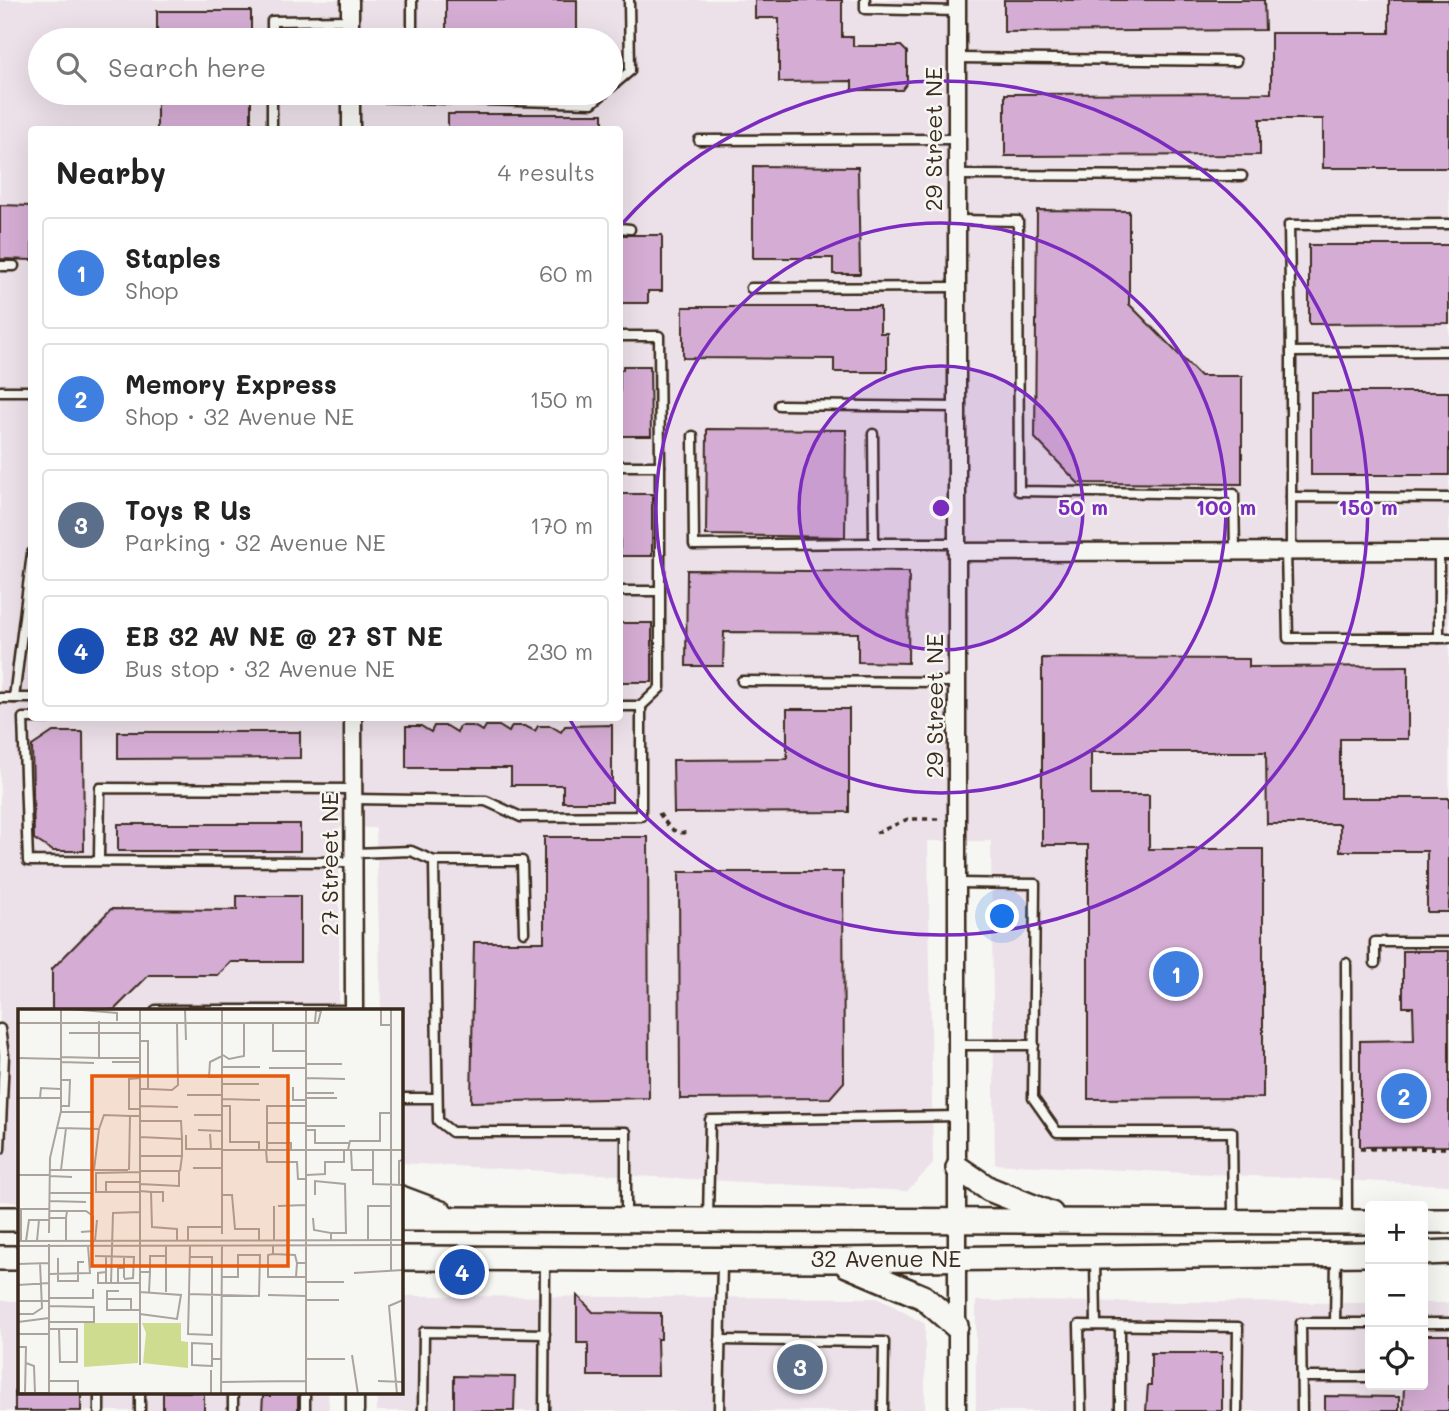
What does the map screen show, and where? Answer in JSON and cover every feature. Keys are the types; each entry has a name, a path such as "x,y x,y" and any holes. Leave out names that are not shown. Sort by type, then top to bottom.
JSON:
{"main road":[{"path":"958,1168 989,1189 1063,1219"},
{"path":"402,1198 457,1219"},
{"path":"0,1219 18,1219"},
{"name":"32 Avenue NE","path":"402,1219 1365,1222"},
{"path":"1428,1221 1449,1220"},
{"path":"1428,1253 1449,1252"},
{"name":"32 Avenue NE","path":"402,1258 834,1260 1365,1254"},
{"path":"1428,1254 1449,1259"},
{"path":"0,1258 18,1258"},
{"path":"834,1260 896,1283 923,1297 956,1326"}],"street":[{"path":"350,0 350,28"},
{"name":"29 Street NE","path":"957,5 957,1411"},
{"path":"351,105 351,126"},
{"path":"957,547 1444,551"},
{"name":"27 Street NE","path":"353,721 354,1009"}],"lane":[{"path":"412,0 412,28"},
{"path":"623,77 630,71 629,0"},
{"path":"865,0 865,9 957,5"},
{"path":"272,28 272,21 350,20"},
{"path":"957,58 1236,61"},
{"path":"272,105 272,126"},
{"path":"699,139 957,139"},
{"path":"957,175 1242,176"},
{"path":"957,220 1018,221 1019,491 1234,494 1235,551"},
{"path":"1449,224 1289,225 1292,497 1289,638 1449,638"},
{"path":"623,229 630,229"},
{"path":"0,266 14,266"},
{"path":"751,288 957,287"},
{"path":"623,336 659,336 660,466 660,688 641,706 623,706"},
{"path":"1291,352 1449,351"},
{"path":"0,391 28,391"},
{"path":"779,405 957,407"},
{"path":"873,434 874,543"},
{"path":"693,436 694,545 874,543 957,547"},
{"path":"623,466 660,466"},
{"path":"1292,497 1449,498"},
{"path":"1439,638 1444,551"},
{"path":"14,698 28,584"},
{"path":"623,591 660,591"},
{"path":"742,681 957,682"},
{"path":"0,698 28,698"},
{"path":"99,859 100,788 353,794 486,801 521,817 641,816 641,706"},
{"path":"28,718 23,718 28,861 353,857 411,851 434,861 522,861 524,932"},
{"path":"434,861 438,1121 452,1132 626,1132 626,1219"},
{"path":"958,883 1035,884 1033,1098 1057,1132 1232,1132 1233,1222"},
{"path":"1375,963 1375,942 1449,942"},
{"path":"1346,963 1347,1222"},
{"path":"0,1029 4,1067 0,1149"},
{"path":"958,1045 1034,1045"},
{"path":"402,1098 436,1097"},
{"path":"708,1220 710,1120 958,1116"},
{"path":"1335,1323 1336,1254"},
{"path":"1095,1256 1096,1325"},
{"path":"544,1411 545,1259"},
{"path":"719,1411 721,1260"},
{"path":"1302,1411 1301,1323 1365,1323"},
{"path":"1428,1323 1449,1323"},
{"path":"1081,1411 1079,1325 1238,1327 1237,1411"},
{"path":"1120,1326 1120,1411"},
{"path":"423,1411 424,1332 545,1334"},
{"path":"720,1340 884,1342 883,1411"},
{"path":"1302,1377 1365,1377"}],"path":[{"path":"659,813 668,828 676,833 688,833"},
{"path":"876,833 908,819 957,819"},
{"path":"1358,1150 1449,1148"}],"shaded area":[{"path":"0,0 1449,0 1449,1185 995,1164 991,841 928,841 933,1164 907,1191 402,1163 402,1009 381,1009 376,828 339,827 339,1009 18,1009 18,1202 0,1201"},
{"path":"402,1296 879,1298 925,1324 925,1411 377,1411 377,1394 402,1394"},
{"path":"0,1301 18,1301 18,1394 328,1394 329,1411 0,1411"},
{"path":"976,1301 1365,1303 1365,1390 1428,1390 1428,1303 1449,1303 1449,1411 976,1411"}],"building":[{"path":"446,0 577,0 577,28 446,28"},
{"path":"755,0 842,0 842,37 853,37 853,46 901,46 907,52 907,83 902,90 852,90 852,81 779,82 779,18 755,18"},
{"path":"1004,0 1264,0 1265,30 1004,32"},
{"path":"1389,0 1449,0 1449,168 1323,168 1323,119 1260,119 1260,155 1005,156 1005,94 1271,93 1271,33 1389,33"},
{"path":"157,11 251,11 251,28 157,28"},
{"path":"157,105 251,105 251,126 157,126"},
{"path":"448,114 603,114 603,126 448,126"},
{"path":"753,166 858,167 860,274 833,274 833,258 753,258"},
{"path":"0,205 28,206 28,260 0,259"},
{"path":"1037,210 1129,211 1129,304 1200,376 1242,376 1242,484 1078,483 1035,438"},
{"path":"623,235 662,235 662,291 648,291 648,303 623,303"},
{"path":"1309,245 1449,245 1449,323 1309,324"},
{"path":"683,307 880,307 880,333 887,333 887,372 834,372 834,359 683,358"},
{"path":"623,366 650,366 651,436 623,436"},
{"path":"1311,392 1449,392 1449,475 1311,475"},
{"path":"707,429 846,430 845,537 706,535"},
{"path":"623,494 652,494 652,556 623,556"},
{"path":"687,570 909,572 908,663 858,662 858,633 724,632 723,666 686,666"},
{"path":"623,623 652,623 652,682 623,682"},
{"path":"1042,658 1249,659 1249,667 1408,666 1408,739 1340,739 1340,798 1449,798 1449,912 1427,912 1427,851 1340,851 1340,824 1267,824 1266,752 1091,752 1091,795 1149,795 1149,849 1263,849 1263,1098 1088,1099 1088,845 1042,845"},
{"path":"787,709 849,709 849,812 674,813 673,760 787,759"},
{"path":"612,725 612,802 563,802 563,785 511,785 511,768 406,768 406,726 421,726 431,732 434,726 447,726 457,732 460,726 473,726 483,731 486,726 499,726 509,732 512,726 525,726 535,731 538,726 551,726 561,732 565,726"},
{"path":"53,732 83,732 84,851 53,851 34,839 32,746"},
{"path":"118,732 300,732 300,758 118,759"},
{"path":"118,824 300,824 300,851 118,851"},
{"path":"544,837 648,837 649,1098 471,1102 474,942 544,942"},
{"path":"679,872 843,872 844,1082 830,1098 680,1099"},
{"path":"237,896 300,896 300,962 231,962 218,975 149,975 115,1009 52,1009 52,969 111,909 237,910"},
{"path":"1403,951 1449,951 1449,1146 1360,1147 1360,1041 1414,1040 1413,1007 1403,1007"},
{"path":"577,1295 593,1312 661,1313 661,1339 657,1339 658,1376 588,1376 588,1343 577,1343"},
{"path":"1428,1335 1449,1335 1449,1411 1403,1411 1404,1390 1428,1390"},
{"path":"1151,1353 1222,1353 1222,1411 1146,1411 1148,1385 1151,1385"},
{"path":"454,1376 515,1377 514,1411 454,1411"},
{"path":"15,1392 81,1394 81,1411 15,1411"},
{"path":"163,1394 204,1394 204,1411 163,1411"},
{"path":"298,1394 298,1411 262,1411 263,1396"},
{"path":"1325,1396 1399,1397 1399,1411 1325,1411"}],"place":[{"name":"Staples","path":"1176,974"},
{"name":"Memory Express","path":"1404,1096"},
{"name":"EB 32 AV NE @ 27 ST NE","path":"462,1272"},
{"name":"Toys R Us","path":"800,1367"}]}
